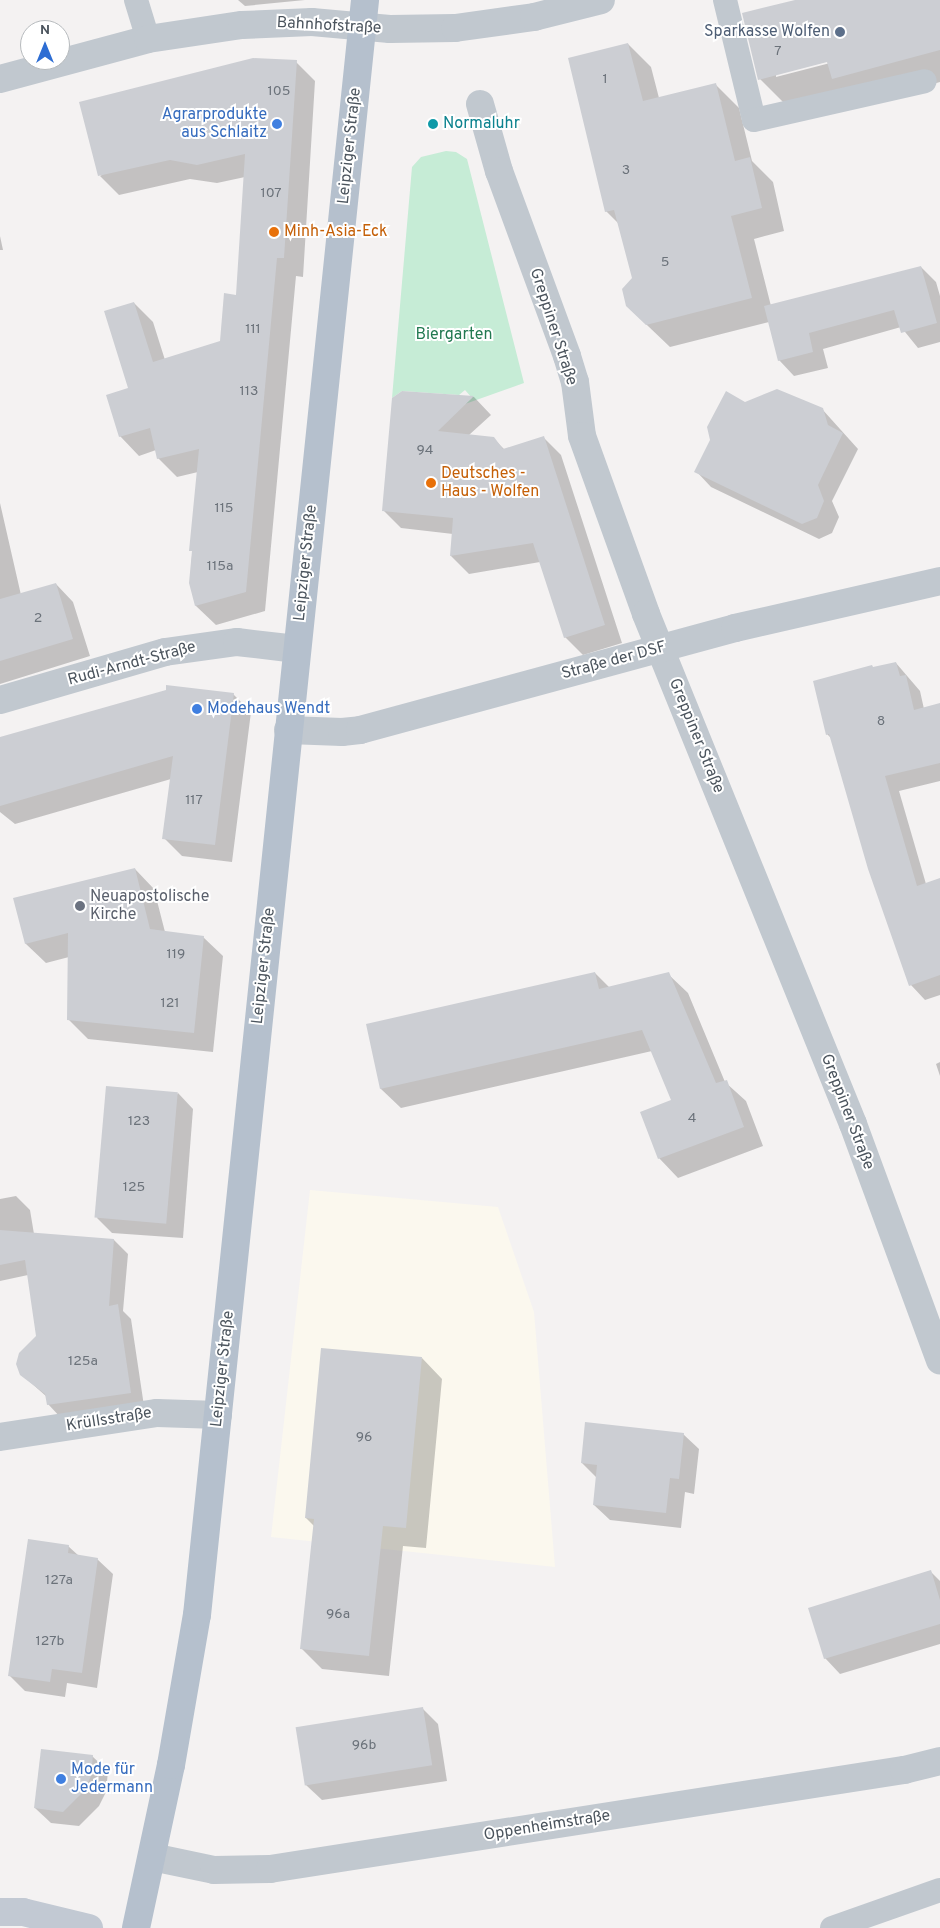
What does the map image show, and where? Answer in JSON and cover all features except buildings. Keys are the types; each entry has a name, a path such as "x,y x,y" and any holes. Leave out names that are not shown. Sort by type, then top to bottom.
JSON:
{"main road":[{"name":"Leipziger Straße","path":"136,1928 152,1857 197,1615 365,0"}],"street":[{"name":"Bahnhofstraße","path":"0,78 148,39 251,25 312,22 390,29 473,26 534,17 601,0"},
{"name":"Greppiner Straße","path":"480,104 499,172 574,382 582,436 661,648 853,1124 940,1360"},
{"name":"Straße der DSF","path":"288,730 342,732 360,730 735,628 940,581"},
{"name":"Rudi-Arndt-Straße","path":"0,700 164,652 237,642 297,649"},
{"name":"Krüllsstraße","path":"0,1437 157,1412 218,1415"},
{"name":"Oppenheimstraße","path":"152,1857 214,1870 270,1869 904,1770 940,1761"},
{"path":"0,1912 23,1912 89,1928"}],"lane":[{"path":"136,0 148,39"},
{"path":"725,0 754,120 925,81"},
{"path":"832,1928 940,1890"}],"shaded area":[{"path":"310,1190 498,1207 534,1312 555,1567 271,1537"}],"green space":[{"name":"Biergarten","path":"446,151 456,152 467,159 524,383 465,404 472,398 465,390 459,395 402,391 392,398 412,167 421,157"}],"place":[{"name":"Sparkasse Wolfen","path":"840,32"},
{"name":"Agrarprodukte aus Schlaitz","path":"277,124"},
{"name":"Normaluhr","path":"433,124"},
{"name":"Minh-Asia-Eck","path":"274,232"},
{"name":"Deutsches - Haus - Wolfen","path":"431,483"},
{"name":"Modehaus Wendt","path":"197,709"},
{"name":"Neuapostolische Kirche","path":"80,906"},
{"name":"Mode für Jedermann","path":"61,1779"}]}
